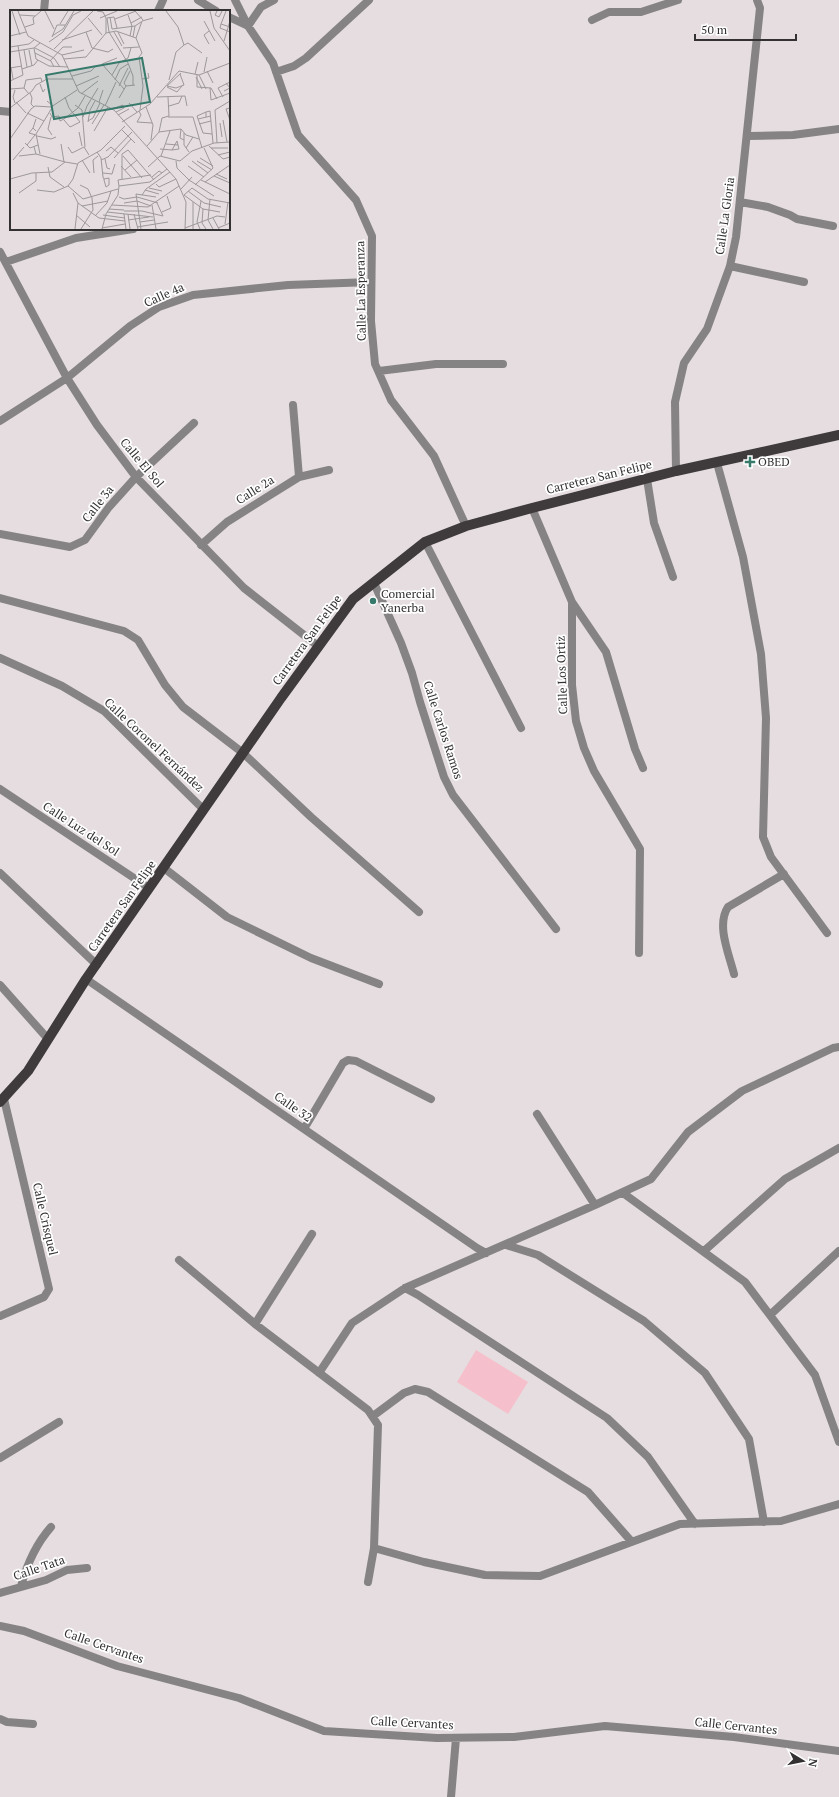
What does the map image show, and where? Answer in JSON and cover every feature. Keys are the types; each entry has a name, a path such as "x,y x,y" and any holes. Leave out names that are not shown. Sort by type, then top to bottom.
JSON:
{"main road":[{"name":"Carretera San Felipe","path":"2,1101 28,1071 86,979 352,599 425,542 466,526 647,478 839,435"}],"street":[{"path":"44,10 45,0"},
{"path":"158,10 163,0"},
{"path":"198,0 214,10"},
{"name":"Calle La Esperanza","path":"235,0 248,26 273,63 298,135 356,200 360,207 372,236 371,321 375,364 391,400 434,456 466,526"},
{"path":"230,17 248,26 261,7 274,0"},
{"path":"276,72 294,66 306,58 368,0"},
{"path":"592,20 609,12 641,12 678,0"},
{"name":"Calle La Gloria","path":"676,471 675,402 684,363 707,328 730,266 736,237 760,8 757,0"},
{"path":"747,136 793,135 839,129"},
{"path":"740,202 768,207 797,219 833,226"},
{"path":"6,262 76,238 127,230"},
{"name":"Calle El Sol","path":"0,252 67,378 97,424 136,477 244,588 318,646"},
{"path":"730,266 804,282"},
{"name":"Calle 4a","path":"0,422 67,378 130,326 159,307 193,295 288,285 371,282"},
{"path":"379,371 436,364 503,364"},
{"path":"293,405 299,477"},
{"name":"Calle 3a","path":"0,534 70,547 85,540 108,507 136,477 194,423"},
{"path":"718,463 743,557 761,654 766,718 763,837 771,857 827,933"},
{"name":"Calle 2a","path":"201,545 227,522 299,477 329,470"},
{"path":"647,478 654,523 673,577"},
{"name":"Calle Los Ortiz","path":"532,508 572,602 572,685 576,721 584,748 594,771 642,854 639,953"},
{"path":"425,542 521,728"},
{"name":"Calle Carlos Ramos","path":"374,583 401,643 412,673 444,777 453,795 556,928"},
{"path":"0,598 124,632 138,640 165,685 183,707 243,753 311,817 419,912"},
{"path":"572,602 606,652 635,749 643,768"},
{"name":"Calle Coronel Fernández","path":"0,658 62,686 104,711 203,810"},
{"name":"Calle Luz del Sol","path":"0,789 149,888"},
{"path":"164,868 227,917 311,958 379,984"},
{"path":"0,873 97,965"},
{"path":"734,974 724,930 724,913 728,907 784,874"},
{"name":"Calle 32","path":"86,979 486,1253"},
{"path":"0,985 48,1040"},
{"path":"319,1373 352,1323 405,1288 623,1193 651,1179 688,1132 742,1091 833,1048 839,1047"},
{"path":"304,1129 343,1063 348,1060 356,1061 431,1099"},
{"name":"Calle Crisquel","path":"0,1316 44,1297 49,1289 2,1101"},
{"path":"537,1114 595,1205"},
{"path":"704,1251 785,1179 839,1148"},
{"path":"623,1193 745,1282 815,1375 839,1442"},
{"path":"255,1324 312,1234"},
{"path":"506,1244 538,1255 644,1322 705,1373 749,1439 764,1522"},
{"path":"770,1315 839,1251"},
{"path":"179,1260 255,1324 368,1410 373,1416 378,1425 374,1548 368,1582"},
{"path":"405,1288 607,1418 648,1457 695,1524"},
{"path":"373,1416 404,1393 415,1389 428,1392 588,1492 631,1541"},
{"path":"0,1458 58,1422"},
{"path":"374,1548 424,1562 485,1575 540,1576 680,1524 781,1521 839,1504"},
{"path":"21,1586 26,1567 41,1539 51,1527"},
{"name":"Calle Tata","path":"0,1593 8,1592 21,1586 46,1580 67,1570 87,1568"},
{"name":"Calle Cervantes","path":"0,1626 24,1631 117,1666 239,1698 324,1731 456,1738 514,1737 605,1726 734,1737 839,1751"},
{"path":"0,1719 6,1722 33,1724"},
{"path":"451,1797 456,1738"}],"shaded area":[{"path":"476,1350 528,1382 508,1414 457,1382"}],"place":[{"name":"OBED","path":"750,462"},
{"name":"Comercial Yanerba","path":"373,601"}]}
